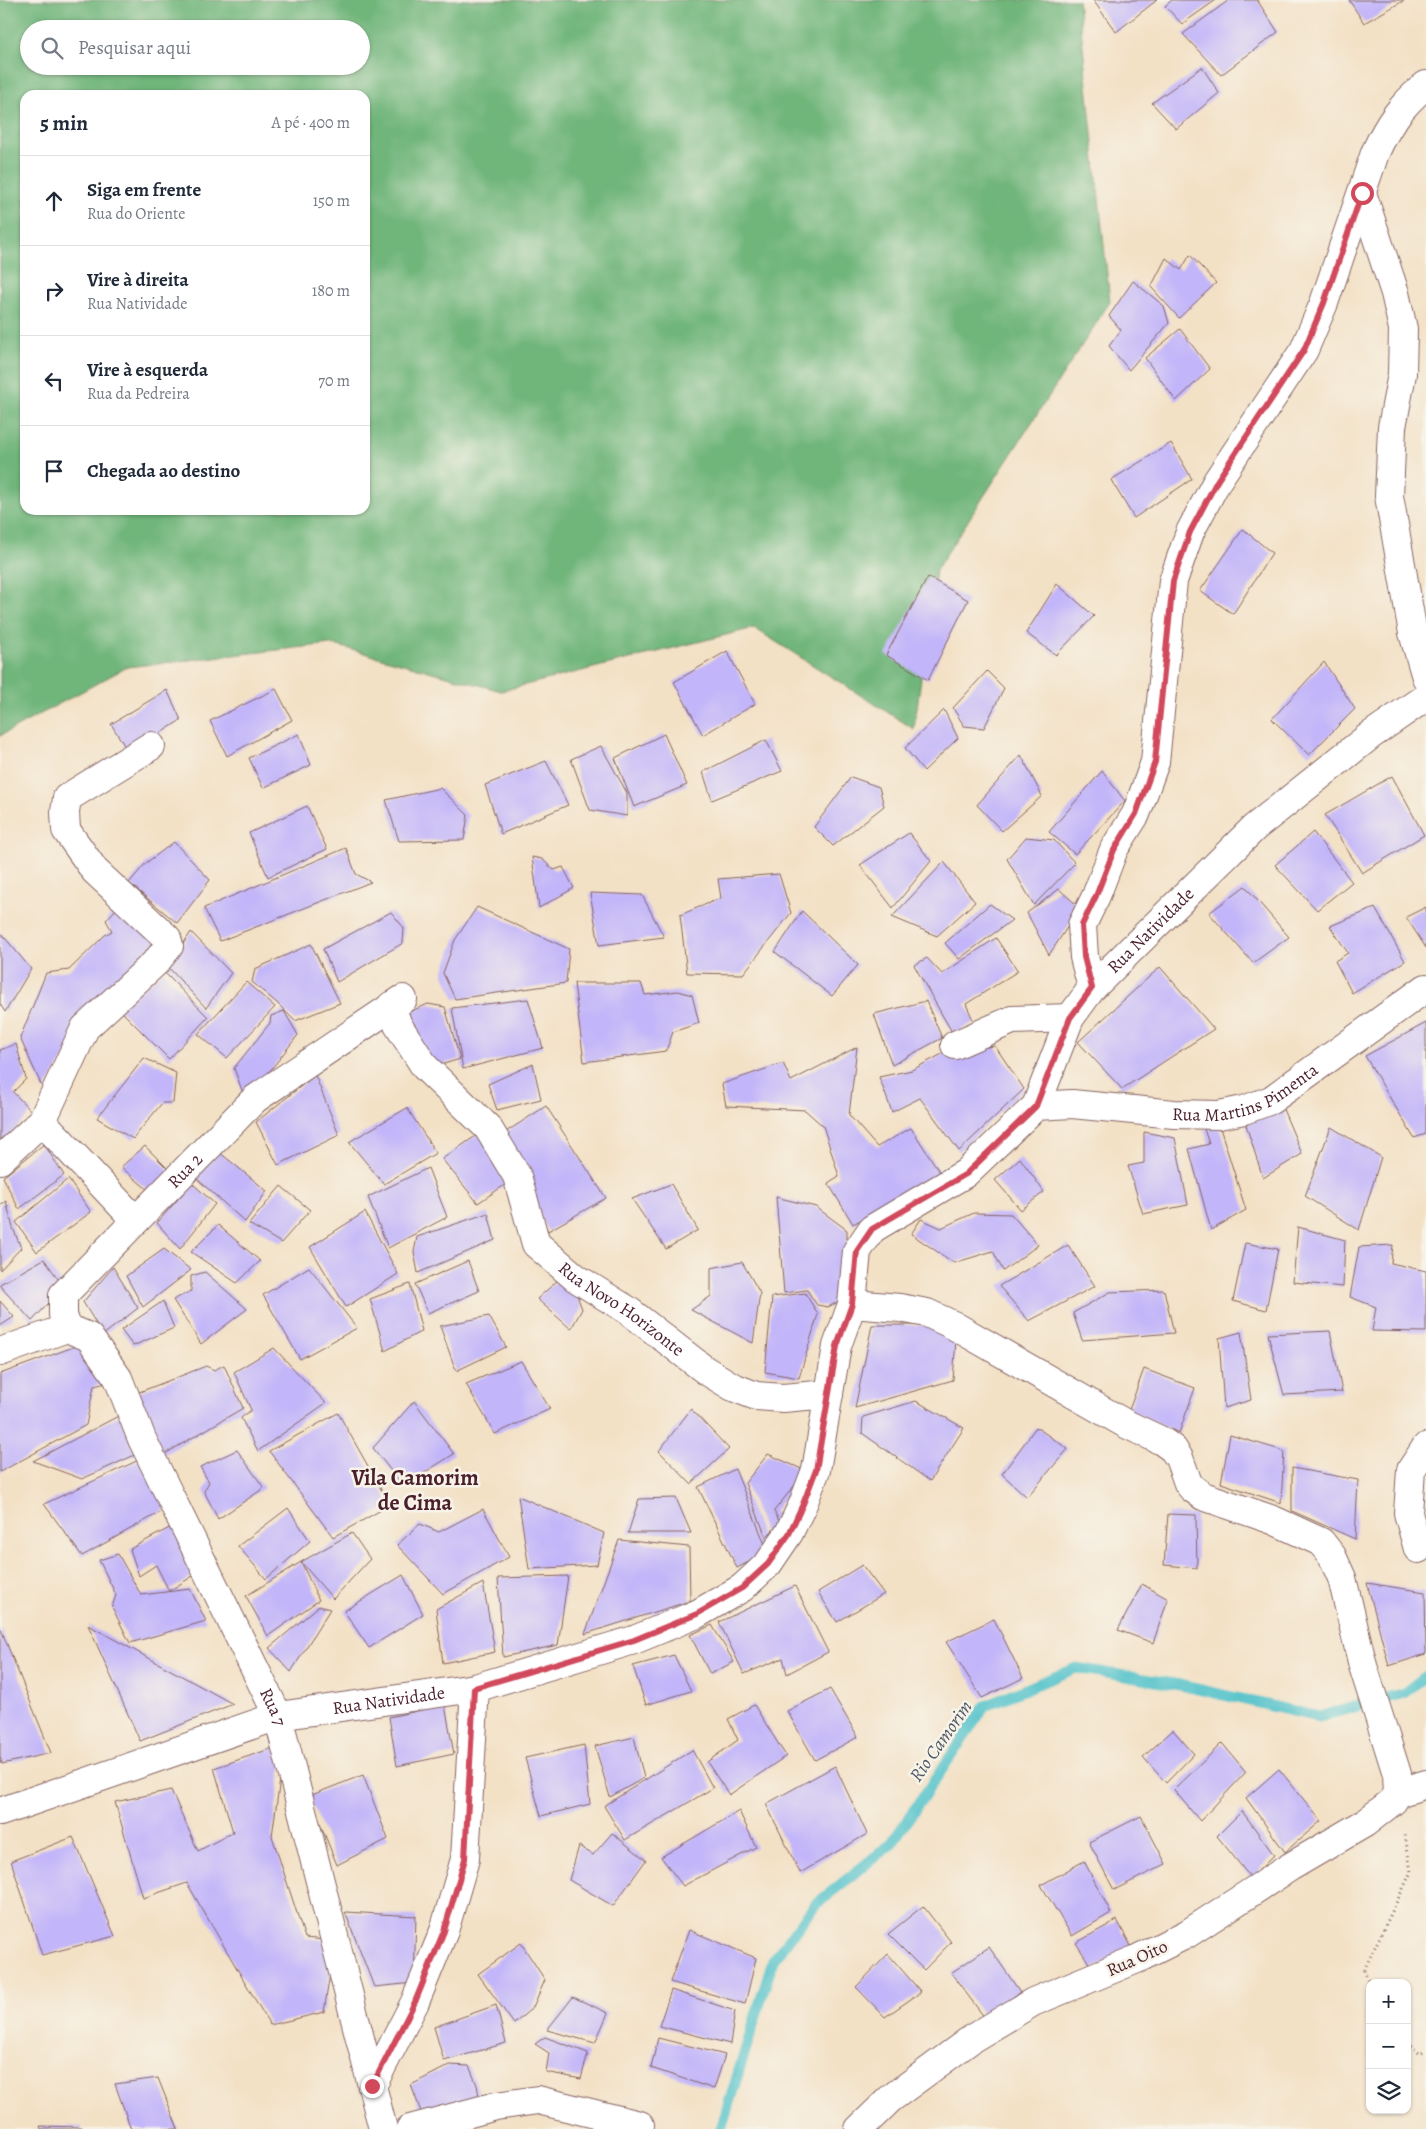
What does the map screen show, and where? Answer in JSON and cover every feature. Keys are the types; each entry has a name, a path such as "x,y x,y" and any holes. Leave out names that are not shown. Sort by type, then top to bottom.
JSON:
{"street":[{"path":"1092,988 1084,957 1082,925 1114,850 1136,814 1155,762 1173,581 1190,532 1217,481 1304,350 1324,303 1384,133 1407,101 1426,85"},
{"path":"1362,193 1395,293 1402,329 1402,374 1392,427 1389,496 1413,634 1426,676"},
{"name":"Rua Natividade","path":"0,1812 278,1716 474,1688 634,1640 697,1614 742,1588 768,1564 789,1534 816,1470 837,1346 852,1304 857,1251 872,1229 966,1174 1036,1106 1070,1018 1092,988 1254,828 1370,734 1426,697"},
{"path":"0,1160 42,1122 85,1028 156,962 169,946 168,938 95,871 66,830 65,812 67,798 151,746"},
{"name":"Rua Martins Pimenta","path":"1036,1106 1072,1104 1174,1114 1219,1115 1244,1110 1271,1100 1426,988"},
{"name":"Rua Novo Horizonte","path":"397,1003 398,1025 425,1067 488,1128 516,1176 536,1244 576,1278 629,1311 705,1370 733,1387 756,1396 782,1398 829,1394"},
{"name":"Rua 2","path":"67,1328 62,1315 63,1295 255,1099 397,1003"},
{"path":"955,1045 1012,1020 1070,1018"},
{"path":"42,1122 135,1220"},
{"path":"852,1304 918,1311 953,1325 1126,1424 1162,1441 1173,1449 1179,1458 1188,1483 1203,1496 1273,1520 1321,1542 1332,1556 1342,1578 1363,1666 1397,1784 1426,1784"},
{"path":"0,1352 67,1328"},
{"name":"Rua 7","path":"67,1328 89,1337 118,1378 146,1448 278,1716 383,2129"},
{"path":"1418,1549 1408,1513 1411,1470 1426,1447"},
{"path":"372,2086 415,2002 444,1931 465,1859 474,1688"},
{"name":"Rua Oito","path":"858,2129 890,2099 973,2038 1033,2002 1137,1959 1187,1934 1290,1868 1365,1823 1393,1801 1397,1784"},
{"path":"410,2129 496,2106 538,2100 640,2125"}],"path":[{"path":"1368,1979 1364,1970 1411,1872 1397,1784"},
{"path":"1411,2046 1420,2054 1426,2051"}],"green space":[{"path":"0,0 1078,0 1110,302 936,570 914,729 754,628 501,691 331,644 127,667 0,736"}],"building":[{"path":"1093,0 1157,0 1116,32"},
{"path":"1172,0 1216,0 1182,24 1165,6"},
{"path":"1229,0 1257,0 1278,32 1221,75 1183,34"},
{"path":"1349,0 1405,0 1364,23"},
{"path":"1202,67 1219,93 1176,129 1152,103"},
{"path":"1190,255 1216,283 1179,318 1151,287 1166,258 1181,270"},
{"path":"1133,281 1164,306 1169,323 1129,370 1109,346 1121,330 1109,316"},
{"path":"1180,329 1210,369 1176,401 1145,358"},
{"path":"1171,443 1192,479 1134,518 1111,480"},
{"path":"1243,529 1272,553 1233,614 1200,591"},
{"path":"928,577 968,600 928,680 886,655"},
{"path":"1057,584 1094,616 1056,655 1026,633"},
{"path":"727,651 755,704 703,735 674,682"},
{"path":"1324,662 1355,709 1309,755 1272,719"},
{"path":"987,671 1004,688 984,728 964,726 953,708"},
{"path":"276,689 292,720 227,756 210,721"},
{"path":"167,690 181,720 129,753 111,724"},
{"path":"944,710 958,738 924,771 905,748"},
{"path":"299,734 311,765 263,788 249,758"},
{"path":"664,734 687,785 634,807 615,758"},
{"path":"766,740 782,771 712,800 703,772"},
{"path":"601,746 627,793 627,816 590,810 571,759"},
{"path":"1021,755 1042,796 1002,831 977,805"},
{"path":"546,761 568,805 501,834 485,785"},
{"path":"1102,771 1125,801 1075,854 1049,832"},
{"path":"1392,776 1424,835 1362,873 1325,815"},
{"path":"851,777 879,787 884,806 833,846 814,827"},
{"path":"440,788 468,815 464,840 399,841 386,800"},
{"path":"307,806 327,849 268,877 249,833"},
{"path":"1313,832 1352,882 1317,910 1275,865"},
{"path":"909,833 931,861 893,908 860,865"},
{"path":"1026,837 1054,840 1075,863 1034,905 1007,859"},
{"path":"174,842 210,880 177,923 129,883 146,863"},
{"path":"346,848 356,874 371,882 220,941 204,908"},
{"path":"532,857 542,859 554,870 563,867 574,888 539,908"},
{"path":"944,862 975,902 937,936 892,917"},
{"path":"779,874 791,913 743,974 687,973 680,915 721,898 718,879"},
{"path":"1245,886 1289,937 1253,963 1209,913"},
{"path":"1059,889 1080,908 1049,955 1027,913"},
{"path":"590,893 642,895 664,937 599,945"},
{"path":"990,904 1012,920 959,959 945,943"},
{"path":"120,905 163,941 149,959 134,963 99,999 44,1091 20,1038 46,973 69,970 105,935 112,931 106,920"},
{"path":"477,907 569,949 566,983 455,999 443,973 455,940"},
{"path":"1426,907 1426,948 1406,917"},
{"path":"1375,908 1405,961 1352,993 1335,961 1348,953 1330,926"},
{"path":"802,911 858,965 832,996 775,952"},
{"path":"391,912 404,928 403,943 337,982 323,949"},
{"path":"0,932 31,969 5,1012 0,1004"},
{"path":"191,932 231,973 206,1008 168,967"},
{"path":"996,938 1018,971 966,1004 974,1022 953,1034 914,965 927,958 942,974"},
{"path":"311,944 340,1003 295,1021 252,982 255,969"},
{"path":"1160,967 1214,1029 1122,1089 1078,1042"},
{"path":"163,971 208,1017 169,1059 119,1009"},
{"path":"246,982 275,1007 227,1058 198,1034"},
{"path":"574,983 641,983 645,995 678,991 692,995 699,1023 673,1032 666,1051 584,1062"},
{"path":"528,999 543,1048 463,1069 452,1008"},
{"path":"926,1001 942,1038 892,1065 874,1014"},
{"path":"428,1004 445,1007 460,1059 431,1068 402,1015"},
{"path":"284,1011 298,1035 245,1099 234,1068 270,1023 271,1016"},
{"path":"1426,1023 1426,1134 1414,1138 1365,1056"},
{"path":"16,1044 26,1079 13,1092 32,1112 0,1145 0,1050"},
{"path":"995,1046 1024,1089 959,1151 920,1098 892,1112 879,1077 912,1070 946,1052"},
{"path":"857,1047 849,1115 877,1147 911,1128 943,1177 853,1224 828,1183 839,1176 823,1126 805,1110 726,1106 722,1084 783,1063 791,1081"},
{"path":"144,1058 176,1073 173,1103 162,1103 133,1139 97,1118"},
{"path":"533,1064 541,1099 497,1110 488,1084"},
{"path":"315,1075 339,1135 278,1165 256,1122"},
{"path":"546,1106 606,1198 548,1231 498,1137"},
{"path":"1282,1107 1302,1154 1263,1178 1246,1125"},
{"path":"407,1108 436,1153 384,1184 349,1142"},
{"path":"1331,1127 1381,1157 1359,1230 1305,1196"},
{"path":"1220,1128 1246,1210 1211,1230 1189,1149 1209,1144 1204,1129"},
{"path":"486,1129 515,1178 478,1203 442,1159"},
{"path":"1144,1132 1175,1138 1188,1205 1143,1214 1128,1166 1144,1163"},
{"path":"44,1144 64,1175 19,1209 3,1177"},
{"path":"145,1146 173,1174 154,1195 121,1167"},
{"path":"219,1152 267,1191 245,1222 196,1178"},
{"path":"1020,1158 1044,1192 1021,1210 995,1180"},
{"path":"428,1168 447,1217 388,1248 368,1197"},
{"path":"68,1179 91,1212 37,1252 16,1222"},
{"path":"192,1183 215,1204 180,1249 157,1223"},
{"path":"671,1184 698,1230 666,1249 632,1199"},
{"path":"281,1186 310,1210 281,1243 249,1224"},
{"path":"776,1197 816,1207 847,1230 846,1298 828,1307 817,1305 807,1290 784,1293"},
{"path":"6,1201 13,1228 21,1248 0,1270 0,1205"},
{"path":"365,1212 398,1274 346,1307 310,1247"},
{"path":"488,1213 495,1240 418,1273 414,1252 417,1237"},
{"path":"974,1213 1011,1214 1038,1245 1003,1271 993,1251 954,1263 911,1234 921,1219 941,1228"},
{"path":"218,1225 260,1261 237,1283 191,1252"},
{"path":"1298,1227 1345,1240 1343,1287 1293,1282"},
{"path":"1245,1243 1278,1249 1266,1310 1233,1301"},
{"path":"1068,1245 1095,1286 1029,1321 999,1286"},
{"path":"1393,1245 1391,1263 1426,1271 1426,1332 1372,1331 1376,1307 1350,1297 1359,1247"},
{"path":"164,1249 191,1270 143,1307 126,1276"},
{"path":"44,1259 64,1287 32,1321 0,1284"},
{"path":"468,1261 479,1291 428,1313 415,1284"},
{"path":"742,1262 760,1293 753,1343 691,1310 711,1296 711,1268"},
{"path":"113,1267 138,1308 103,1335 83,1302"},
{"path":"309,1267 357,1328 300,1359 263,1295"},
{"path":"205,1272 247,1309 201,1344 173,1300 191,1291 191,1276"},
{"path":"558,1280 572,1282 582,1309 571,1329 537,1299"},
{"path":"410,1284 422,1331 385,1351 370,1299"},
{"path":"1164,1290 1174,1333 1082,1340 1073,1313 1110,1292"},
{"path":"805,1293 818,1314 799,1378 765,1372 772,1297"},
{"path":"0,1301 14,1317 0,1326"},
{"path":"163,1301 174,1328 133,1346 121,1330"},
{"path":"489,1316 506,1347 456,1371 440,1326"},
{"path":"872,1325 925,1325 956,1339 953,1380 855,1408"},
{"path":"1330,1331 1342,1392 1284,1395 1268,1334"},
{"path":"1241,1332 1251,1400 1224,1408 1219,1338"},
{"path":"87,1342 114,1381 94,1386 86,1425 0,1472 0,1374"},
{"path":"274,1348 326,1403 258,1451 241,1418 251,1410 234,1372"},
{"path":"521,1361 550,1409 495,1434 466,1384"},
{"path":"224,1365 243,1408 163,1455 137,1393 206,1366 214,1370"},
{"path":"1144,1369 1195,1388 1179,1433 1129,1410"},
{"path":"414,1401 454,1454 403,1486 373,1448"},
{"path":"916,1401 964,1428 930,1481 862,1433 863,1417"},
{"path":"691,1409 729,1449 691,1484 659,1451"},
{"path":"124,1413 137,1454 82,1479 33,1461"},
{"path":"338,1413 390,1505 333,1537 269,1451"},
{"path":"1036,1427 1068,1449 1027,1497 1002,1474"},
{"path":"1230,1435 1284,1451 1281,1503 1221,1483"},
{"path":"237,1450 264,1488 218,1519 204,1491 209,1482 200,1467"},
{"path":"768,1454 806,1471 774,1511 780,1523 766,1537 745,1483"},
{"path":"141,1459 166,1509 82,1556 44,1504"},
{"path":"1292,1468 1358,1480 1355,1539 1292,1511"},
{"path":"735,1469 768,1552 737,1568 698,1487"},
{"path":"518,1496 604,1533 597,1565 529,1569"},
{"path":"676,1498 691,1533 628,1533 639,1499"},
{"path":"288,1508 310,1541 266,1579 238,1546"},
{"path":"483,1509 509,1557 443,1594 397,1545 420,1524 439,1532"},
{"path":"1168,1514 1196,1515 1197,1568 1164,1565"},
{"path":"175,1525 196,1574 169,1591 156,1565 139,1576 130,1549"},
{"path":"352,1533 370,1559 333,1599 301,1562"},
{"path":"619,1540 689,1547 690,1601 585,1634"},
{"path":"118,1554 141,1595 190,1589 206,1621 130,1643 112,1607 116,1595 99,1560"},
{"path":"301,1562 319,1600 268,1636 246,1596"},
{"path":"862,1565 884,1594 837,1622 818,1592"},
{"path":"403,1575 423,1614 369,1648 344,1611"},
{"path":"568,1576 558,1645 503,1657 498,1578"},
{"path":"483,1583 495,1652 443,1663 436,1609"},
{"path":"1367,1583 1425,1592 1426,1654 1389,1666"},
{"path":"1142,1584 1168,1599 1153,1643 1118,1630"},
{"path":"795,1586 828,1652 787,1674 783,1658 744,1674 719,1622"},
{"path":"319,1606 330,1609 291,1672 269,1648"},
{"path":"994,1619 1023,1678 982,1698 946,1642"},
{"path":"88,1625 233,1704 140,1741"},
{"path":"712,1625 734,1662 710,1674 690,1635"},
{"path":"0,1627 51,1753 2,1764 0,1757"},
{"path":"674,1655 691,1691 646,1705 633,1666"},
{"path":"830,1689 858,1737 815,1760 787,1711"},
{"path":"445,1705 454,1754 397,1766 389,1717"},
{"path":"754,1705 786,1756 729,1795 707,1762 738,1740 728,1719"},
{"path":"1173,1730 1194,1754 1166,1783 1143,1757"},
{"path":"634,1737 644,1778 610,1797 595,1746"},
{"path":"1222,1743 1246,1772 1200,1821 1174,1790"},
{"path":"285,1744 272,1836 305,1938 335,1941 324,2012 270,2025 187,1883 143,1898 115,1802 171,1790 198,1851 233,1832 214,1768"},
{"path":"584,1745 590,1804 541,1816 525,1758"},
{"path":"692,1750 713,1788 625,1840 604,1806"},
{"path":"835,1766 867,1834 800,1873 766,1804"},
{"path":"1279,1769 1321,1821 1285,1852 1246,1798"},
{"path":"363,1775 388,1839 337,1865 309,1796"},
{"path":"739,1811 756,1847 683,1886 661,1857"},
{"path":"1242,1811 1274,1855 1251,1878 1217,1836"},
{"path":"1141,1816 1166,1864 1114,1890 1089,1842"},
{"path":"612,1833 646,1860 613,1906 569,1880 579,1846 593,1855"},
{"path":"73,1837 115,1936 42,1955 11,1861"},
{"path":"1084,1861 1111,1913 1072,1936 1041,1885"},
{"path":"923,1906 951,1942 924,1970 888,1934"},
{"path":"345,1912 416,1916 414,1983 374,1987"},
{"path":"1117,1920 1133,1950 1092,1968 1076,1943"},
{"path":"689,1930 756,1958 745,2004 670,1982"},
{"path":"521,1943 545,1980 533,2007 514,2024 478,1974"},
{"path":"989,1947 1020,1992 985,2018 951,1973"},
{"path":"888,1954 921,1992 885,2017 856,1987"},
{"path":"671,1990 735,2011 730,2044 659,2026"},
{"path":"573,1997 608,2013 595,2043 547,2030"},
{"path":"496,2005 506,2043 444,2061 434,2027"},
{"path":"545,2037 588,2053 581,2079 546,2072 549,2053 535,2044"},
{"path":"658,2038 725,2055 714,2089 651,2068"},
{"path":"450,2065 469,2066 477,2085 480,2102 423,2117 411,2085"},
{"path":"158,2078 178,2129 131,2129 115,2084"},
{"path":"40,2126 82,2127 82,2129 41,2129"}],"waterway":[{"name":"Rio Camorim","path":"721,2129 773,1960 815,1905 891,1844 985,1706 1076,1668 1180,1685 1319,1717 1404,1693 1426,1676"}],"district":[{"name":"Vila Camorim de Cima","path":"415,1490"}],"route":[{"path":"372,2086 415,2002 444,1931 465,1859 474,1688 634,1640 697,1614 742,1588 768,1564 789,1534 816,1470 837,1346 852,1304 857,1251 872,1229 966,1174 1036,1106 1070,1018 1092,988 1084,957 1082,925 1114,850 1136,814 1155,762 1173,581 1190,532 1217,481 1288,377 1304,350 1324,303 1362,193"}]}
